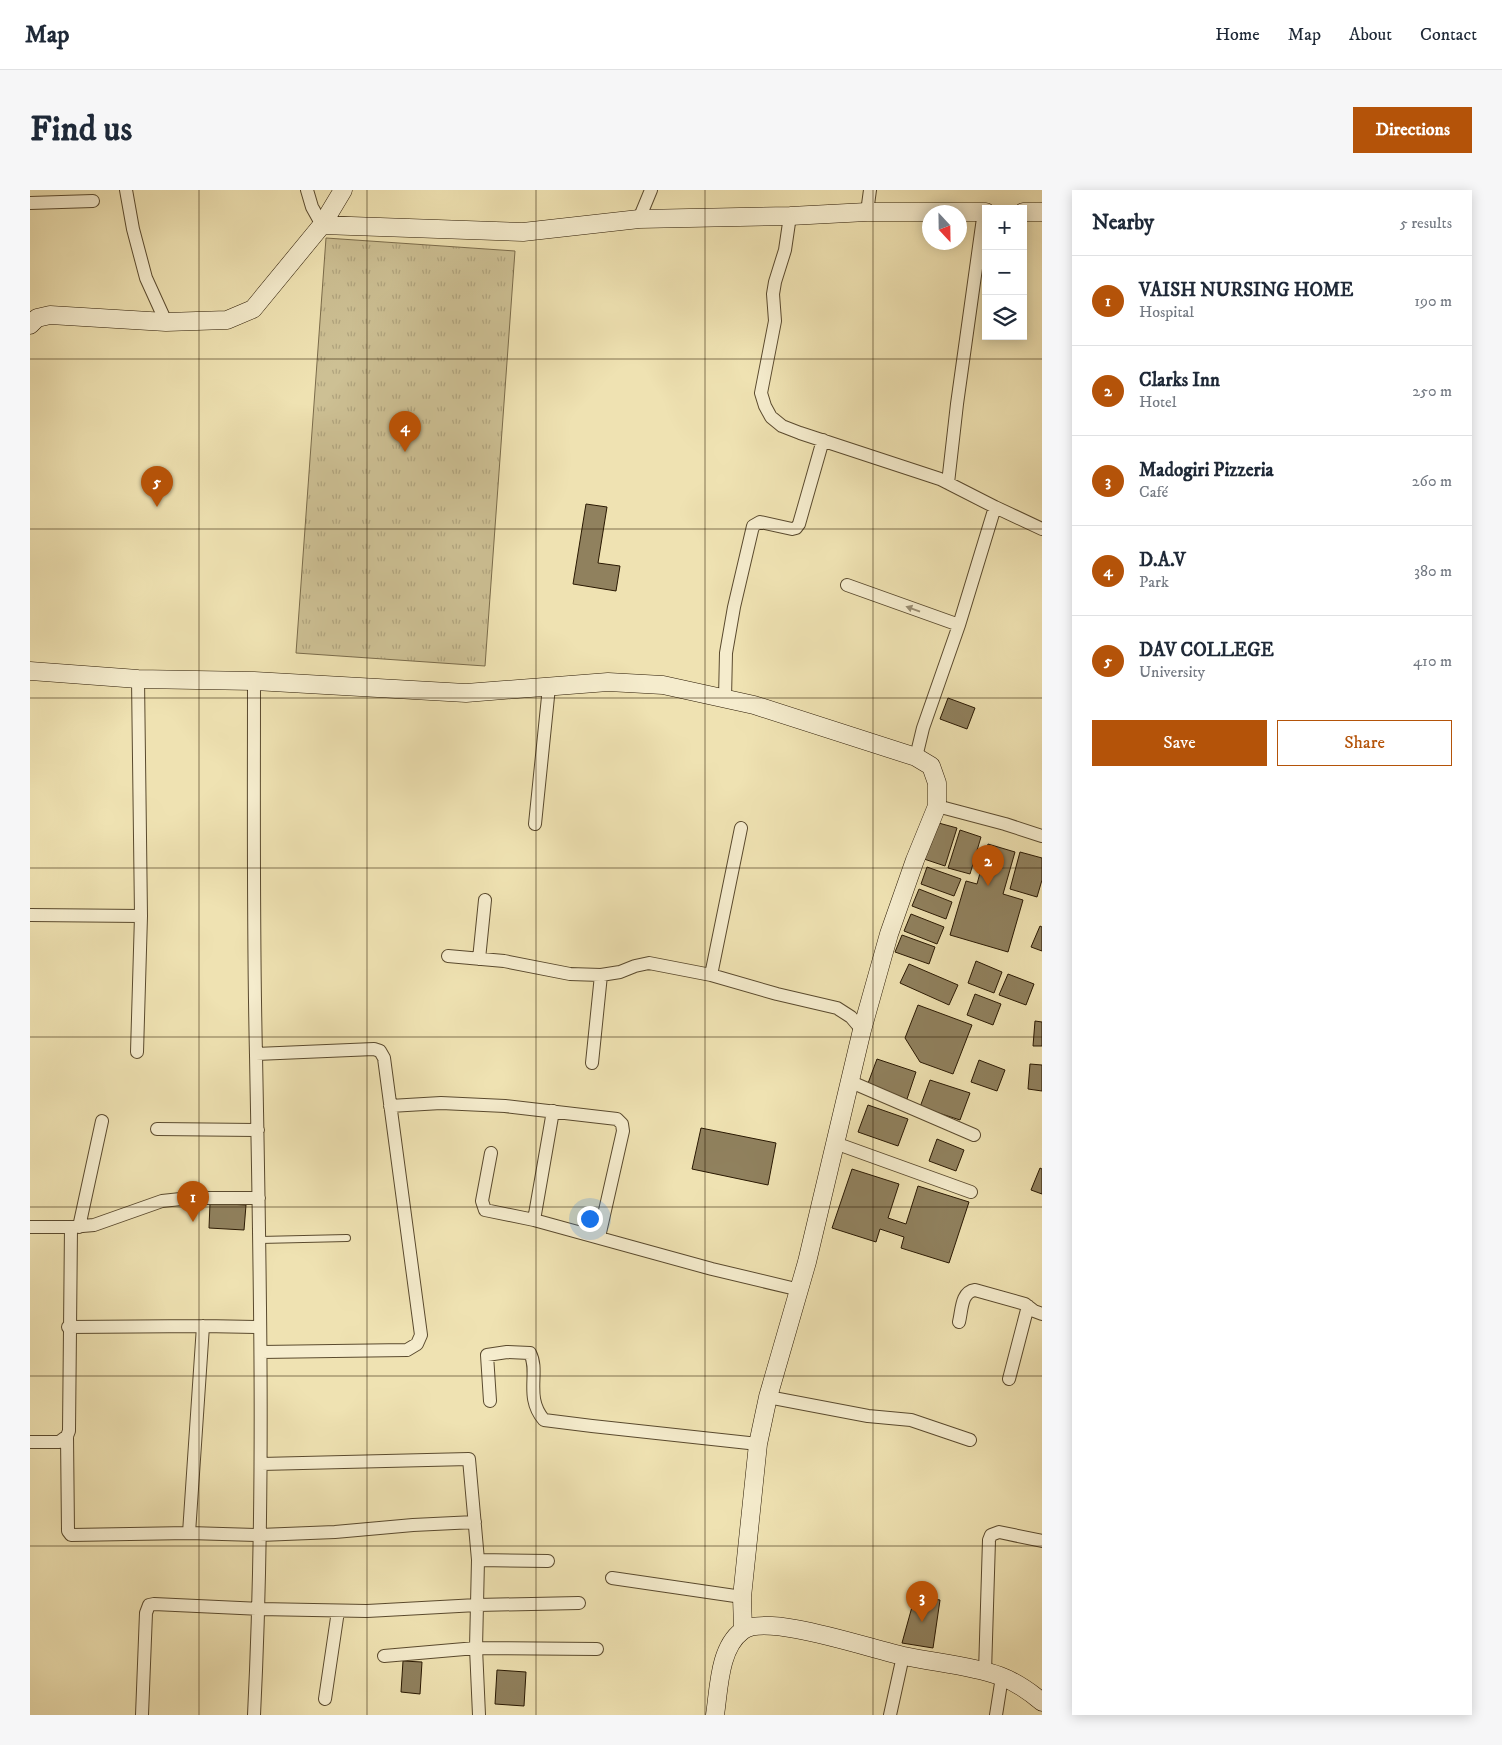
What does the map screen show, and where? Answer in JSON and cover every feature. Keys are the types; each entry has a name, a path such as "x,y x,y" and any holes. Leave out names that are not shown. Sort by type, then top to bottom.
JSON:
{"street":[{"path":"126,190 146,278 166,322"},
{"path":"307,190 312,207 322,225"},
{"path":"32,320 50,315 166,322 227,320 253,308 322,225 343,190"},
{"path":"639,219 651,190"},
{"path":"867,212 870,190"},
{"path":"30,203 93,200"},
{"path":"322,225 523,232 639,219 790,216 867,212 982,212"},
{"path":"1027,212 1042,212"},
{"path":"790,216 785,250 773,294 775,306 774,333 761,393 771,417 782,426 800,433 940,479 1042,529"},
{"path":"948,483 957,404 982,233"},
{"path":"725,698 726,654 734,607 753,526 760,522 792,529 796,528 799,524 823,440"},
{"path":"916,757 923,728 959,625 995,507"},
{"path":"847,585 959,625"},
{"path":"30,671 138,680 254,681 466,693 608,682 663,685 754,705 916,757 931,766 937,784 938,806 915,860 889,934 862,1030 800,1290 768,1397 758,1444 742,1597 743,1629"},
{"path":"137,1052 141,916 138,680"},
{"path":"254,681 256,1054 261,1352 260,1609 254,1715"},
{"path":"535,824 549,687"},
{"path":"938,806 1042,836"},
{"path":"711,975 741,828"},
{"path":"479,959 484,900"},
{"path":"30,916 141,916"},
{"path":"448,956 504,962 570,974 601,976 649,963 711,975 776,994 836,1008 851,1017 862,1030"},
{"path":"592,1063 601,976"},
{"path":"256,1054 374,1049 380,1051 384,1058 421,1335 418,1344 407,1350 261,1352"},
{"path":"851,1082 974,1135"},
{"path":"390,1106 441,1103 505,1106 617,1119 622,1124 623,1131 599,1236"},
{"path":"534,1220 552,1111"},
{"path":"102,1121 75,1227 68,1328 69,1422 67,1436 68,1531 70,1535 260,1535 335,1532 413,1524 475,1522"},
{"path":"157,1129 258,1130"},
{"path":"835,1143 971,1192"},
{"path":"491,1153 482,1201 485,1210 599,1236 712,1269 800,1290"},
{"path":"30,1227 75,1227 101,1223 162,1201 190,1198 259,1198"},
{"path":"959,1322 965,1296 970,1290 1038,1309 1009,1379"},
{"path":"190,1534 203,1326"},
{"path":"68,1328 260,1327"},
{"path":"490,1401 487,1355 507,1352 530,1353 533,1358 532,1387 536,1411 544,1420 758,1444"},
{"path":"768,1397 868,1416 911,1420 970,1440"},
{"path":"30,1442 59,1442 67,1436"},
{"path":"261,1464 470,1459 478,1560 476,1648 479,1715"},
{"path":"996,1715 989,1540 991,1535 999,1532 1042,1541"},
{"path":"478,1560 548,1562"},
{"path":"612,1578 742,1597"},
{"path":"142,1715 146,1613 149,1605 367,1611 477,1605 579,1603"},
{"path":"325,1698 338,1611"},
{"path":"715,1715 724,1658 728,1647 743,1629 760,1626 798,1629 903,1656 993,1674 1020,1685 1042,1702"},
{"path":"384,1656 476,1648 597,1649"},
{"path":"890,1715 903,1656"}],"lane":[{"path":"260,1240 347,1238"}],"green space":[{"path":"326,238 515,251 485,666 296,653"}],"building":[{"path":"586,504 607,507 598,563 620,566 616,591 573,584"},
{"path":"948,698 975,708 967,729 940,719"},
{"path":"935,822 957,828 945,866 924,859"},
{"path":"960,830 981,837 970,874 948,868"},
{"path":"988,844 1015,852 1003,894 1023,900 1008,952 950,935 966,881 977,884"},
{"path":"1020,852 1042,858 1042,880 1037,897 1010,889"},
{"path":"927,867 961,879 954,896 921,884"},
{"path":"919,889 952,902 946,919 912,906"},
{"path":"911,914 944,927 937,944 904,931"},
{"path":"1040,926 1042,927 1042,951 1031,947"},
{"path":"902,935 935,947 929,964 895,952"},
{"path":"976,961 1002,972 994,993 968,983"},
{"path":"909,964 958,985 949,1005 900,983"},
{"path":"1008,974 1034,984 1026,1005 999,995"},
{"path":"975,994 1001,1004 993,1025 967,1015"},
{"path":"918,1005 972,1025 953,1074 920,1062 905,1038"},
{"path":"1035,1021 1042,1022 1042,1046 1033,1046"},
{"path":"877,1059 916,1072 907,1099 867,1086"},
{"path":"979,1060 1005,1070 997,1091 971,1082"},
{"path":"1030,1064 1042,1065 1042,1091 1028,1089"},
{"path":"930,1080 970,1093 960,1120 920,1107"},
{"path":"868,1105 908,1119 898,1146 858,1132"},
{"path":"701,1128 776,1143 768,1185 692,1169"},
{"path":"937,1139 964,1150 956,1171 929,1161"},
{"path":"1040,1168 1042,1169 1042,1194 1031,1190"},
{"path":"852,1169 899,1184 888,1218 906,1224 918,1186 969,1202 949,1263 901,1248 904,1237 880,1229 876,1242 832,1228"},
{"path":"210,1203 246,1205 244,1230 209,1228"},
{"path":"915,1596 940,1600 933,1648 902,1643"},
{"path":"403,1661 422,1662 420,1694 401,1692"},
{"path":"497,1670 526,1672 524,1706 495,1704"}],"place":[{"name":"D.A.V","path":"405,452"},
{"name":"DAV COLLEGE","path":"157,507"},
{"name":"Clarks Inn","path":"988,886"},
{"name":"VAISH NURSING HOME","path":"193,1222"},
{"name":"Madogiri Pizzeria","path":"922,1622"}]}
